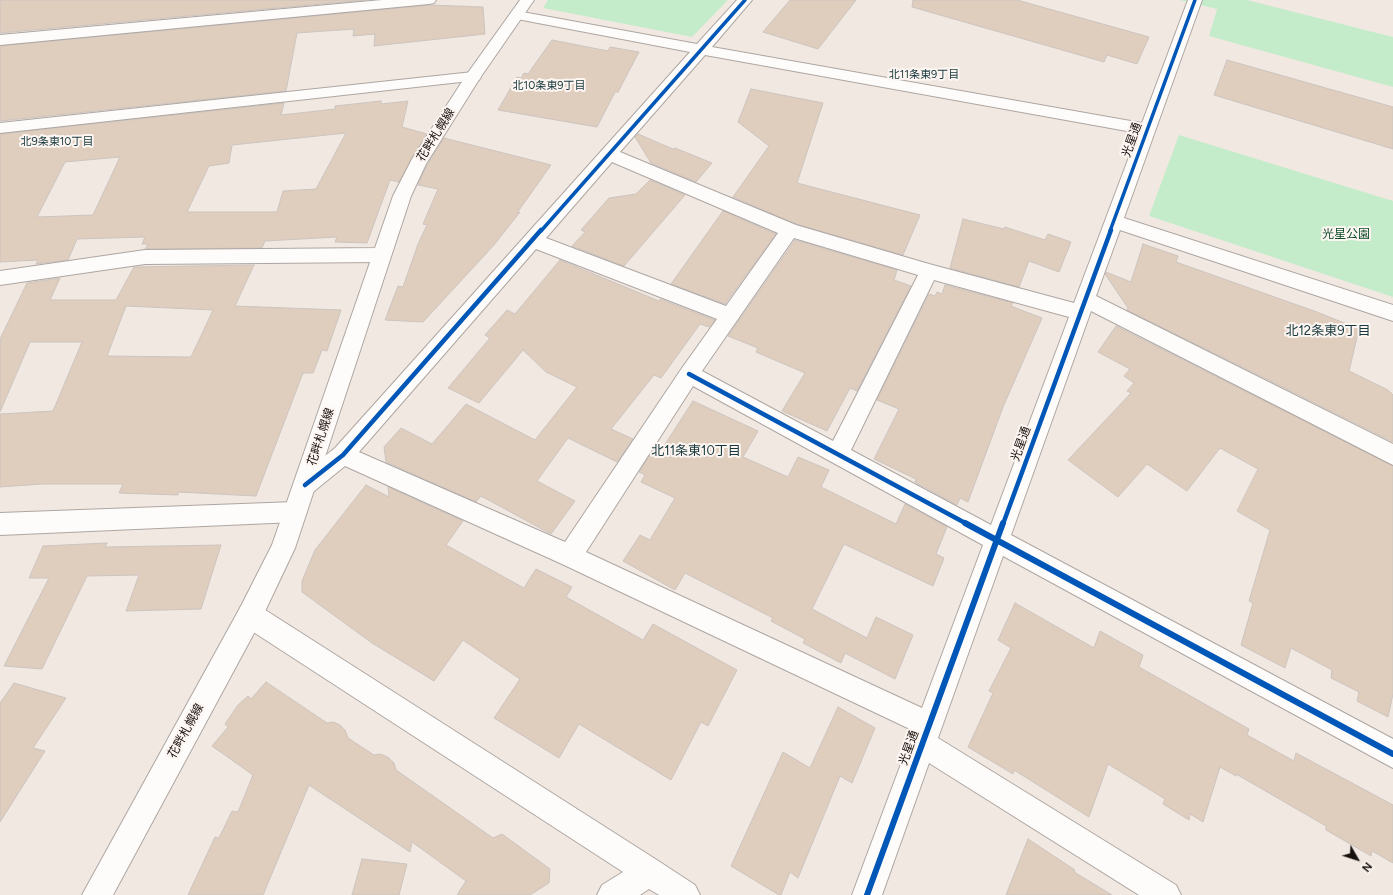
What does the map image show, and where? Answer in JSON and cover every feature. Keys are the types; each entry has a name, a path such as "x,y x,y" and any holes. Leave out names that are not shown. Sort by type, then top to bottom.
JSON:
{"street":[{"path":"0,40 429,0"},
{"path":"306,485 343,455 703,50 745,0"},
{"name":"光星通","path":"867,895 924,734 1195,0"},
{"path":"522,7 703,50 1147,129"},
{"name":"花畔札幌線","path":"97,895 250,614 283,548 306,485 381,256 402,196 418,162 473,77 522,7"},
{"path":"0,128 473,77"},
{"path":"609,154 790,230 929,271 1082,305 1393,454"},
{"path":"1113,221 1393,313"},
{"path":"570,556 689,374 790,230"},
{"path":"533,240 730,316"},
{"path":"0,278 145,257 381,256"},
{"path":"837,455 929,271"},
{"path":"689,374 1393,754"},
{"path":"343,455 570,556 924,734 1166,895"},
{"path":"0,524 295,512"},
{"path":"250,614 685,895"},
{"path":"612,895 650,872"}],"green space":[{"path":"548,0 728,0 692,37 543,8"},
{"path":"1180,0 1247,0 1393,37 1393,87 1209,36 1217,9"},
{"name":"光星公園","path":"1179,135 1393,201 1393,297 1149,216"}],"building":[{"path":"0,0 366,0 0,33"},
{"path":"790,0 856,0 818,49 763,32"},
{"path":"913,0 1017,0 1149,37 1137,64 1107,55 1104,62 912,7"},
{"path":"430,5 483,7 485,34 374,46 375,34 353,36 354,29 297,33 286,91 0,121 0,46"},
{"path":"552,40 608,51 610,47 639,52 618,92 615,92 597,127 498,110 517,77 521,78 524,73 528,74"},
{"path":"1227,60 1393,107 1393,149 1214,95"},
{"path":"751,89 823,103 797,183 920,215 903,255 796,224 733,197 769,146 738,122"},
{"path":"381,101 381,104 408,101 402,127 427,134 399,182 390,180 367,243 335,242 337,237 265,241 262,248 145,249 148,244 142,244 145,237 77,239 68,260 36,264 38,260 0,262 0,134 284,103 281,115 335,109 335,106","holes":["346,133 316,189 283,191 277,212 187,212 209,166 229,163 232,145","120,157 93,215 37,217 65,162"]},
{"path":"638,134 712,163 696,182 651,163 635,137"},
{"path":"444,138 551,165 517,213 520,212 494,245 423,322 385,320 398,286 403,287 418,244 427,225 423,224 438,189 418,185 427,165"},
{"path":"650,180 685,195 624,266 572,246 585,232 581,230 609,198 636,194"},
{"path":"723,211 776,234 725,304 671,284"},
{"path":"963,219 1004,229 1005,227 1045,240 1048,234 1071,242 1059,272 1029,261 1019,287 950,268"},
{"path":"795,240 897,270 894,280 911,286 857,391 850,388 827,431 782,411 805,373 756,352 758,348 728,336"},
{"path":"1143,244 1178,256 1176,262 1317,312 1359,329 1349,371 1388,390 1393,395 1393,442 1127,310 1128,308 1105,274 1106,272 1131,282"},
{"path":"560,260 659,301 660,299 715,320 709,327 700,324 661,378 654,375 611,429 633,439 617,462 568,438 537,481 575,501 551,534 481,496 476,502 386,462 384,447 401,428 432,444 466,404 535,440 577,387 546,372 523,350 479,403 448,388 490,338 485,335 507,310 515,314"},
{"path":"254,265 235,306 341,310 327,351 322,350 313,373 303,373 256,496 178,492 178,495 119,493 123,484 42,484 0,487 0,414 53,411 82,342 30,342 0,412 0,339 27,283 60,278 50,300 116,300 134,267","holes":["126,306 213,310 191,357 107,356"]},
{"path":"945,285 1013,303 1011,306 1042,318 1003,407 968,502 960,498 957,505 915,482 916,479 874,459 899,409 877,400 929,294 935,296 937,292 942,294"},
{"path":"1116,326 1393,466 1393,694 1388,717 1357,701 1359,692 1331,678 1332,670 1291,648 1285,668 1241,645 1253,603 1249,601 1270,530 1237,511 1258,469 1220,448 1187,491 1147,464 1118,497 1068,460 1131,393 1127,391 1134,383 1124,376 1130,369 1098,352"},
{"path":"693,401 758,431 743,457 788,477 798,457 829,470 821,487 896,524 905,504 947,527 936,554 944,558 933,586 844,544 812,609 867,638 876,617 913,635 895,679 845,653 841,663 803,643 805,639 771,621 773,618 685,573 675,590 623,561 640,535 650,540 675,498 641,482 645,475 639,472 654,449 660,452"},
{"path":"366,485 389,497 388,487 463,521 446,545 524,588 536,569 572,587 566,597 643,640 653,624 737,670 708,726 701,722 671,780 579,724 559,758 494,718 520,679 463,640 434,681 372,643 302,592 302,581 315,550"},
{"path":"107,543 105,547 221,545 201,609 126,611 139,575 87,576 42,669 4,666 49,578 29,578 43,546"},
{"path":"1015,603 1094,648 1100,631 1143,655 1139,667 1249,729 1247,735 1294,761 1296,753 1393,805 1393,863 1372,851 1371,856 1326,830 1326,826 1236,774 1236,776 1220,767 1203,822 1190,814 1189,820 1163,804 1165,799 1108,764 1089,817 1014,770 1013,774 968,747 993,693 989,691 1011,648 998,640"},
{"path":"266,682 327,723 333,722 340,725 345,730 348,738 374,755 381,754 389,758 394,763 396,770 493,838 502,834 550,869 549,883 530,895 457,895 466,881 412,842 410,852 309,785 263,895 188,895 215,837 219,838 232,811 238,812 253,775 212,746 228,727 225,724 238,705 248,696 251,699"},
{"path":"14,683 66,698 33,748 45,751 0,822 0,703"},
{"path":"838,707 875,728 852,783 840,776 798,878 790,872 781,895 779,895 731,866 783,752 810,768"},
{"path":"1028,839 1075,870 1074,872 1112,895 1006,895"},
{"path":"362,859 407,864 399,895 352,895"}],"cycle path":[{"path":"305,485 343,455 745,0"},
{"path":"867,895 1195,0"},
{"path":"689,374 1393,754"}],"district":[{"name":"北11条東9丁目","path":"924,75"},
{"name":"北10条東9丁目","path":"549,86"},
{"name":"北9条東10丁目","path":"57,142"},
{"name":"北12条東9丁目","path":"1328,331"},
{"name":"北11条東10丁目","path":"696,451"}]}
